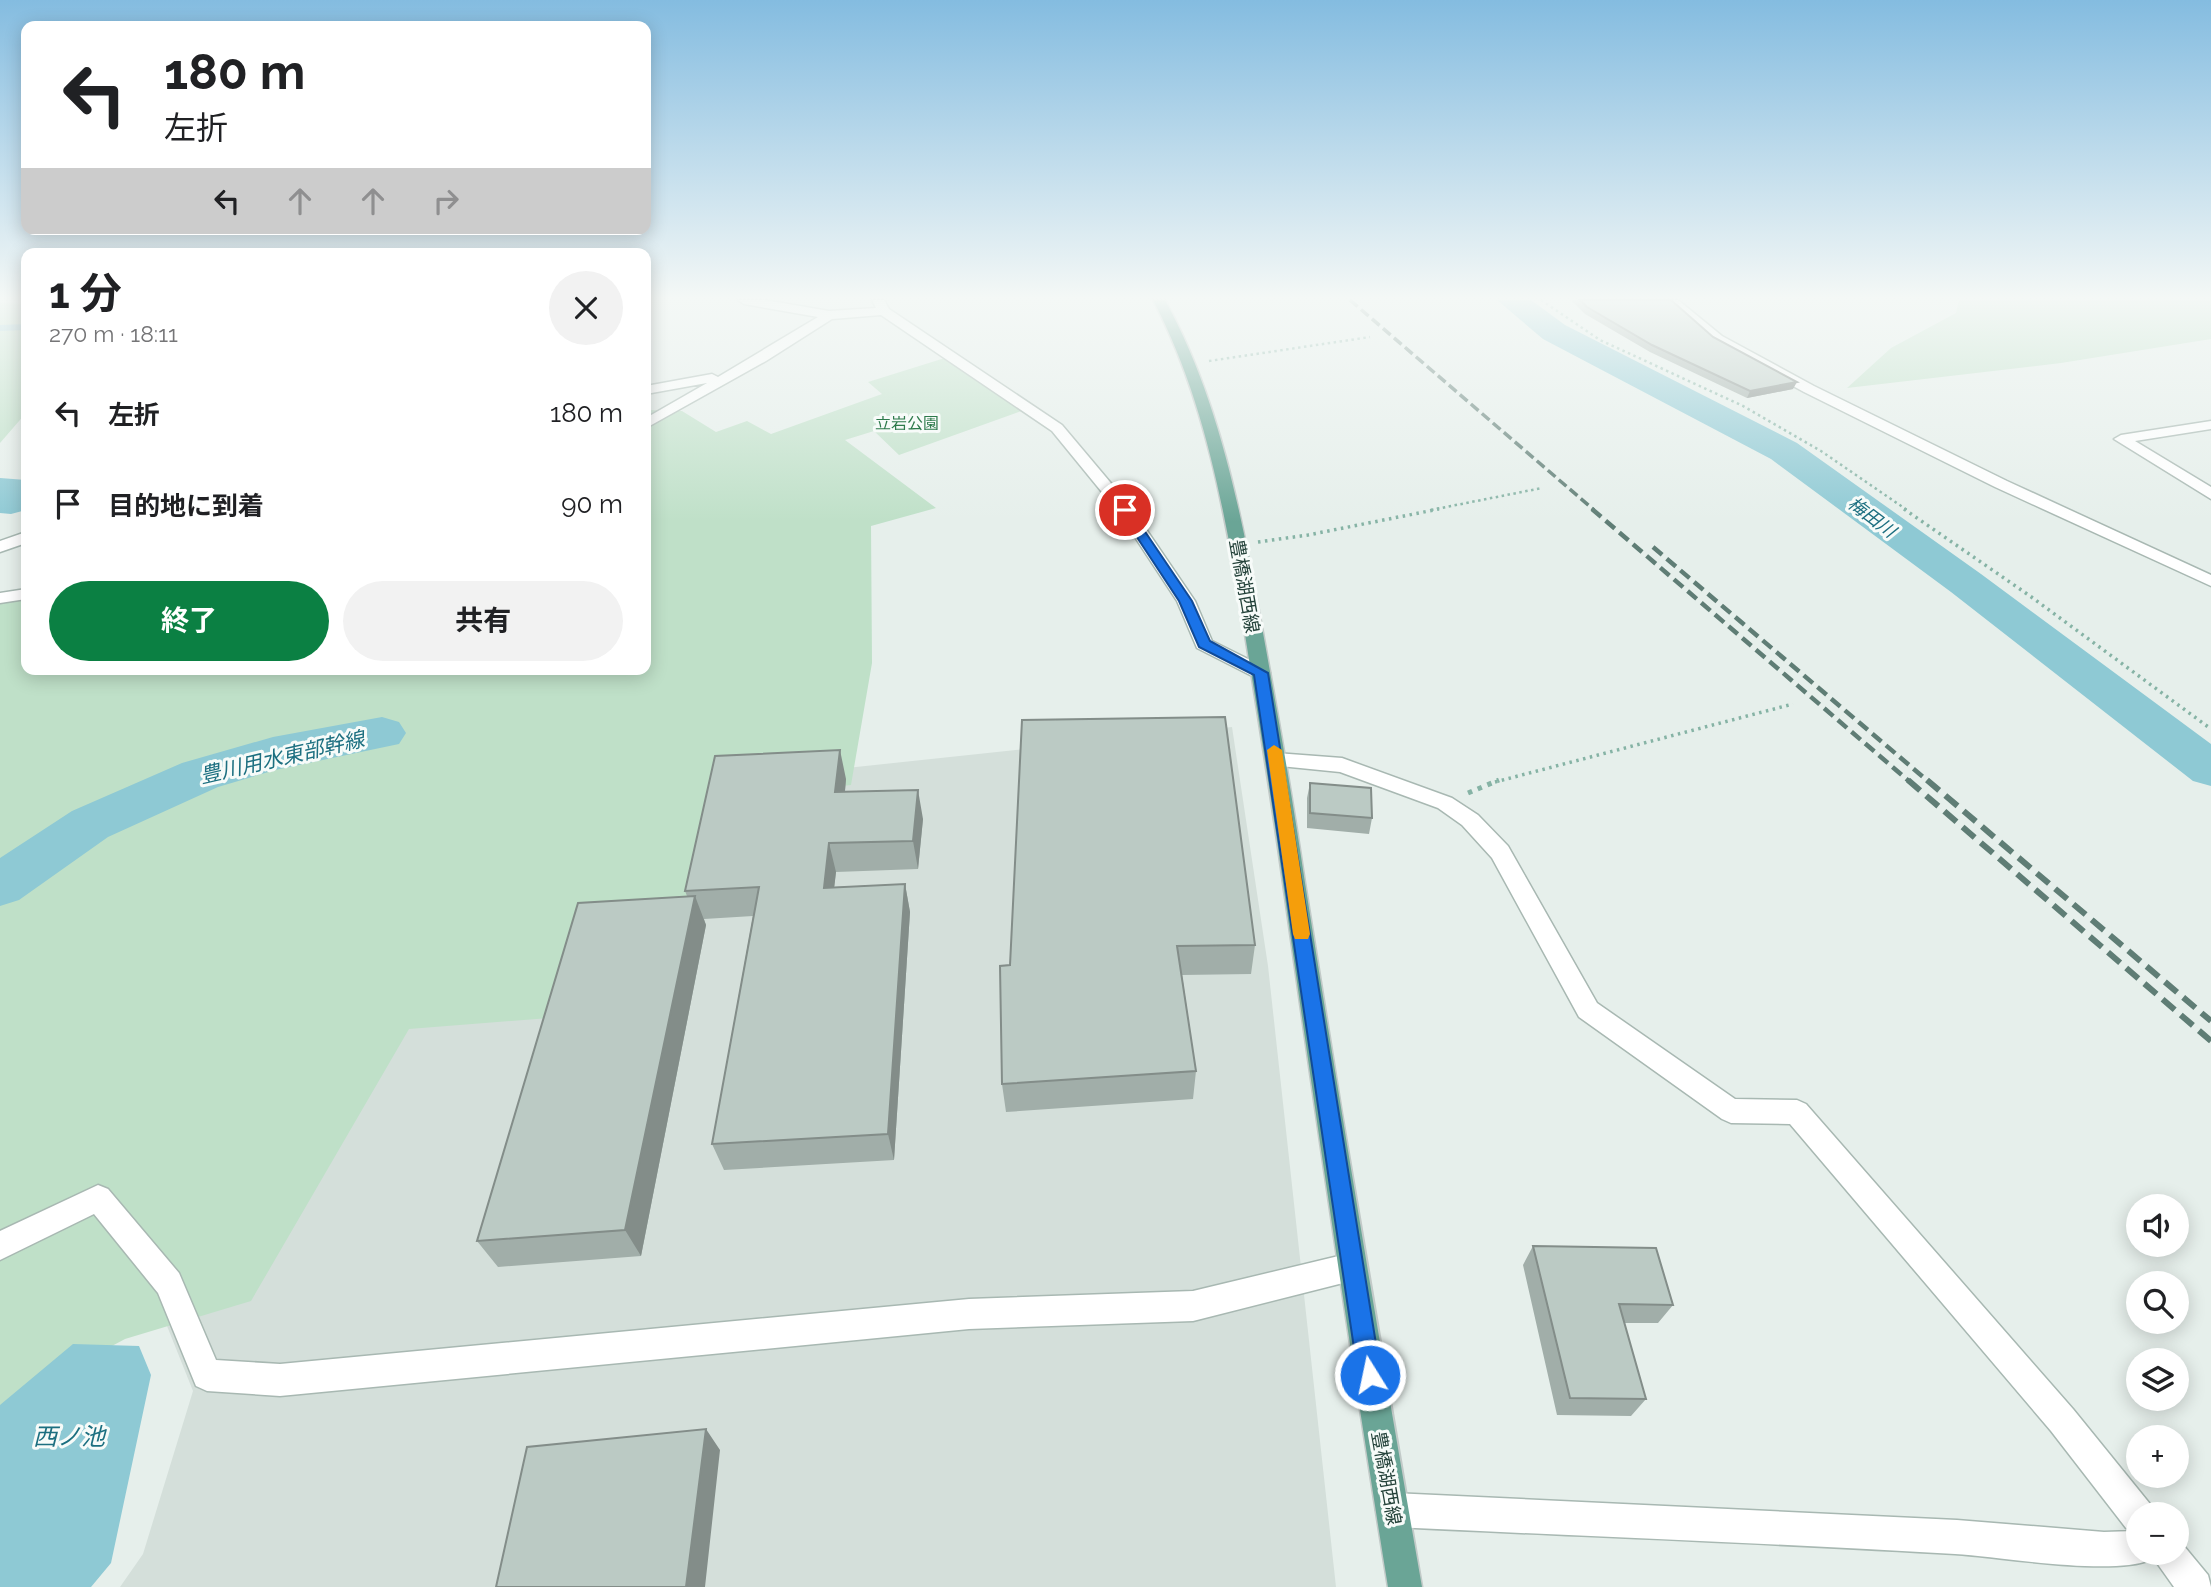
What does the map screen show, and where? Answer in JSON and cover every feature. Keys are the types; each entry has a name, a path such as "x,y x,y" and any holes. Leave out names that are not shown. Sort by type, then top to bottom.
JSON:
{"main road":[{"name":"豊橋湖西線","path":"1190,374 1231,510 1261,673 1351,1266 1405,1587"}],"street":[{"path":"980,374 1057,428 1125,510 1186,601 1204,644 1261,673"},
{"path":"1780,374 2001,484 2211,581"},
{"path":"651,389 728,375"},
{"path":"651,421 728,375"},
{"path":"2211,425 2121,439 2211,494"},
{"path":"0,547 21,539"},
{"path":"0,598 21,595"},
{"path":"1276,760 1342,765 1445,803 1470,820 1500,852 1588,1010 1731,1111 1797,1112 2062,1420 2127,1502"},
{"path":"0,1246 99,1198 169,1283 207,1375 280,1380 968,1314 1193,1306 1351,1266"},
{"path":"1393,1510 1957,1537 2104,1549 2126,1548"},
{"path":"2178,1565 2196,1587"}],"path":[{"path":"1674,374 1743,406 1821,451 2030,596 2211,729"},
{"path":"1238,545 1308,535 1542,488"},
{"path":"1445,803 1501,779 1793,704"}],"shaded area":[{"path":"1232,727 1268,966 1336,1587 120,1587 143,1554 193,1391 149,1281 420,1004 715,782"}],"green space":[{"path":"0,374 21,374 21,419 0,443"},
{"name":"立岩公園","path":"893,374 972,374 1024,410 899,455 874,431 845,440 936,508 871,526 872,663 851,785 734,798 700,925 562,1017 409,1029 251,1301 125,1339 0,1406 0,600 21,597 21,675 651,675 651,410 682,411 716,432 747,421 771,434 882,394 868,382"},
{"path":"1862,374 1966,374 1847,388"}],"water":[{"path":"0,478 21,480 21,511 0,513"},
{"name":"西ノ池","path":"73,1344 139,1346 151,1375 111,1563 91,1587 0,1587 0,1405"}],"building":[{"path":"1714,374 1782,374 1797,382 1750,391"},
{"path":"1225,717 1255,945 1177,946 1196,1071 1002,1084 1000,966 1010,965 1022,720"},
{"path":"840,750 835,792 918,790 913,841 829,843 824,888 905,884 888,1134 712,1144 759,887 685,891 715,756"},
{"path":"1310,783 1371,788 1372,818 1310,813"},
{"path":"695,896 625,1230 477,1241 578,903"},
{"path":"1533,1246 1656,1248 1673,1305 1619,1304 1646,1399 1570,1398"},
{"path":"706,1429 686,1587 496,1587 527,1447"}],"waterway":[{"name":"梅田川","path":"1635,374 1784,451 1966,583 2211,769"},
{"name":"豊川用水東部幹線","path":"0,885 90,824 200,775 273,754 382,733"}],"railway":[{"path":"1436,374 1594,510"},
{"path":"1592,509 1910,782"},
{"path":"1653,547 1929,782"},
{"path":"1908,780 2211,1041"},
{"path":"1927,780 2211,1021"}],"slow traffic":[{"path":"1274,750 1302,934"}],"route":[{"path":"1125,510 1186,601 1204,644 1261,673 1370,1375"}]}
